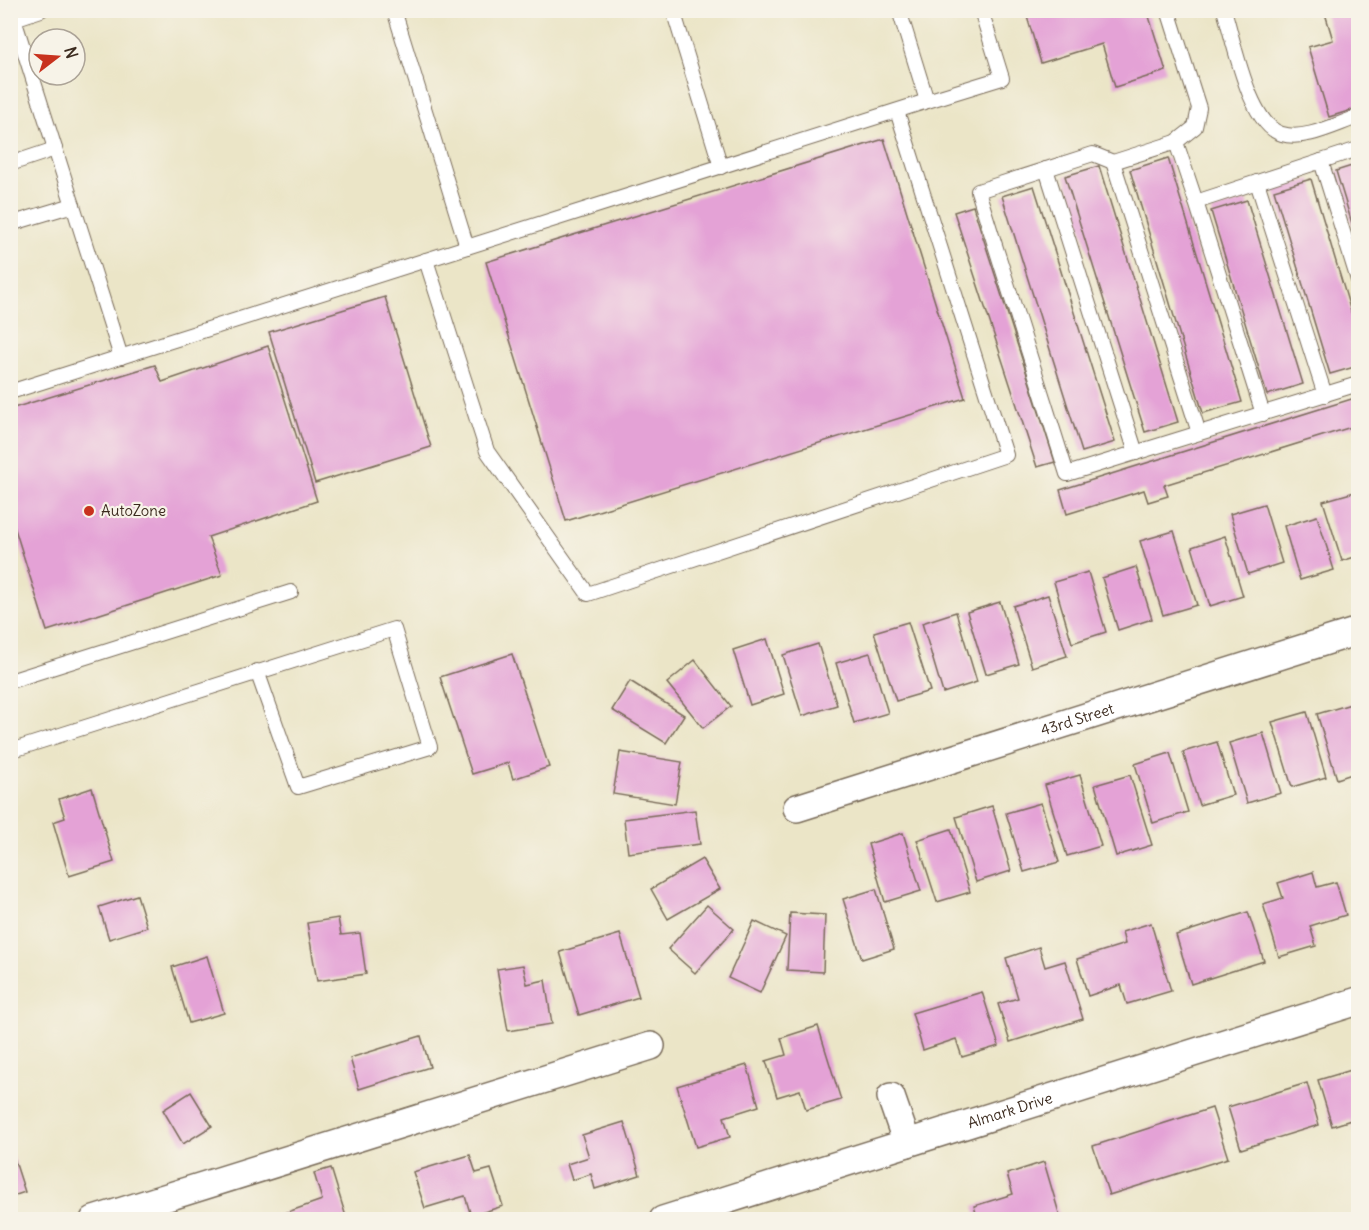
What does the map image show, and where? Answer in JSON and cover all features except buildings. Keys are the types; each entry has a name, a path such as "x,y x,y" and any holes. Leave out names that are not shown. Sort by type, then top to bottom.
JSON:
{"street":[{"name":"43rd Street","path":"797,808 1359,631"},
{"name":"Almark Drive","path":"663,1220 1359,1001"},
{"path":"94,1220 651,1046"},
{"path":"891,1097 907,1143"}],"lane":[{"path":"41,10 12,18 121,357"},
{"path":"394,10 467,247"},
{"path":"673,10 721,166"},
{"path":"899,10 927,101"},
{"path":"10,392 1002,78 981,10"},
{"path":"1168,10 1199,108 1195,127 1176,142 1113,162 1093,154 978,191 1067,474 1359,384"},
{"path":"1224,10 1254,106 1264,124 1281,134 1304,135 1359,117"},
{"path":"426,260 487,451 588,594 1006,455 897,111"},
{"path":"1176,142 1263,414"},
{"path":"10,164 55,149"},
{"path":"1196,202 1359,149"},
{"path":"1321,161 1359,280"},
{"path":"1113,162 1199,434"},
{"path":"1046,169 1136,453"},
{"path":"1257,182 1324,395"},
{"path":"10,224 73,205"},
{"path":"10,681 291,592"},
{"path":"10,751 257,671 394,629 430,747 298,788 257,671"}],"place":[{"name":"AutoZone","path":"89,511"}]}
